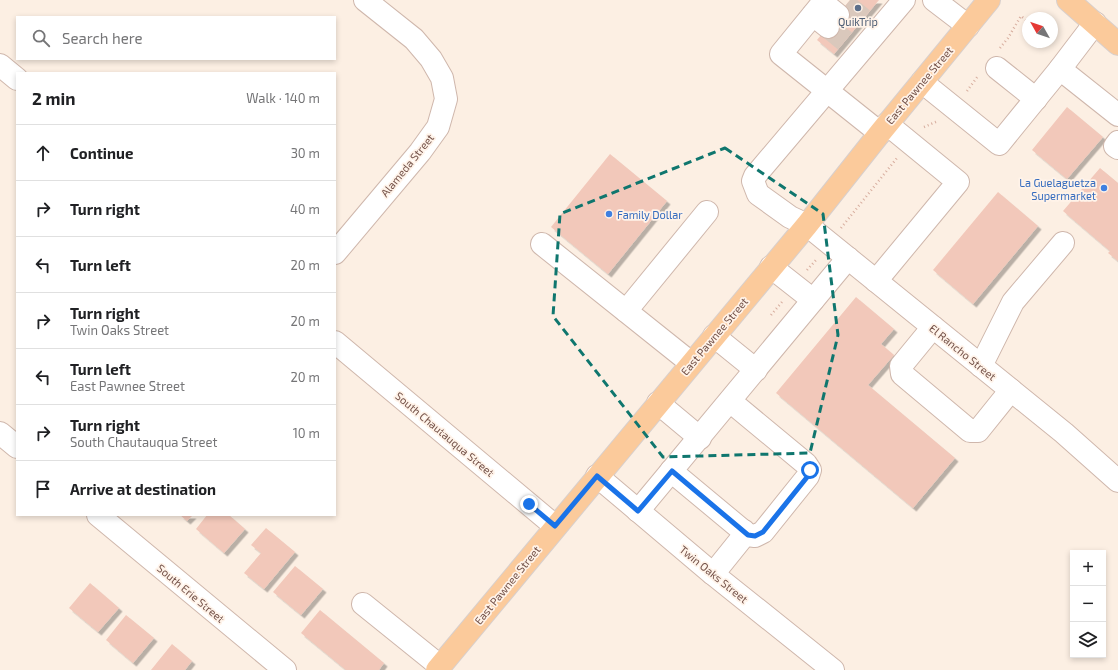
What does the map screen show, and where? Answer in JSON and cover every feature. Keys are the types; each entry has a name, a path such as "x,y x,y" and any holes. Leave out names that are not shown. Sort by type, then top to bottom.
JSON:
{"main road":[{"name":"East Pawnee Street","path":"438,668 807,225 989,0"},
{"path":"1068,0 1117,40"}],"street":[{"name":"Alameda Street","path":"336,252 420,152 438,127 446,99 442,78 431,59 414,39 365,0"},
{"path":"934,0 968,26"},
{"path":"830,9 780,54 826,91 884,129 910,143 958,182 876,281"},
{"path":"826,91 873,23"},
{"path":"922,82 999,144 1095,23"},
{"path":"992,64 1036,99"},
{"path":"0,65 16,78"},
{"path":"1060,69 1118,115"},
{"name":"El Rancho Street","path":"826,91 755,176 753,181 758,194 790,217 807,225 1064,433 1118,481"},
{"path":"1118,142 1115,146 1118,148"},
{"path":"626,311 707,212"},
{"path":"981,366 1013,302 1063,242"},
{"path":"542,244 691,363"},
{"path":"638,511 848,258"},
{"path":"771,267 813,300"},
{"path":"933,327 901,366 902,374 970,431 978,430 1011,390"},
{"path":"714,336 756,370"},
{"name":"South Chautauqua Street","path":"336,343 555,526"},
{"path":"672,471 748,535 755,536 763,532 808,476 810,470 806,464 730,401"},
{"path":"658,403 700,438"},
{"path":"0,433 16,446"},
{"name":"Twin Oaks Street","path":"597,476 713,574 833,670"},
{"name":"South Erie Street","path":"99,516 284,670"},
{"path":"713,574 742,538 744,531"},
{"path":"363,604 438,668"}],"path":[{"path":"766,321 922,128 945,118 992,64 1021,16 1022,17"}],"highlighted area":[{"path":"725,148 823,214 838,335 810,453 663,457 553,316 560,214"}],"building":[{"path":"850,0 879,0 834,54 817,40"},
{"path":"1067,107 1103,137 1067,179 1032,150"},
{"name":"Family Dollar","path":"610,154 667,201 608,274 551,227"},
{"path":"1100,168 1118,183 1118,261 1108,253 1110,251 1063,211"},
{"path":"998,192 1038,226 973,304 933,270"},
{"path":"856,297 894,329 881,344 894,355 868,385 955,458 913,508 776,393"},
{"path":"181,516 192,516 187,521"},
{"path":"206,516 230,516 245,529 224,553 196,529"},
{"path":"266,528 295,552 264,589 244,573 261,553 251,545"},
{"path":"295,566 323,589 301,615 273,592"},
{"path":"90,583 119,608 98,632 69,608"},
{"path":"320,610 384,663 379,670 346,670 301,633"},
{"path":"126,615 154,638 133,663 106,640"},
{"path":"172,644 192,661 185,670 151,670"}],"tunnel":[{"path":"846,5 863,19"},
{"path":"828,27 845,41"}],"place":[{"name":"QuikTrip","path":"858,8"},
{"name":"La Guelaguetza Supermarket","path":"1104,188"},
{"name":"Family Dollar","path":"609,214"}],"route":[{"path":"529,504 555,526 597,476 638,511 672,471 748,535 755,536 763,532 808,476 810,470"}]}
